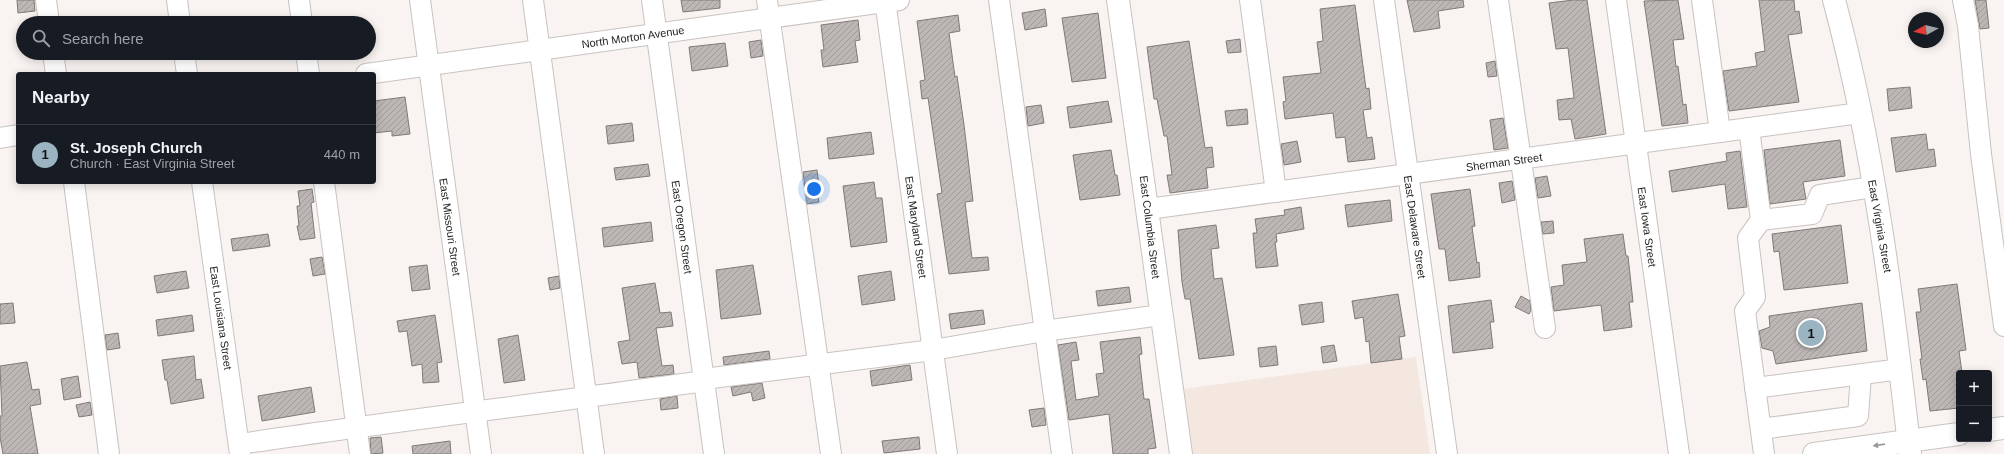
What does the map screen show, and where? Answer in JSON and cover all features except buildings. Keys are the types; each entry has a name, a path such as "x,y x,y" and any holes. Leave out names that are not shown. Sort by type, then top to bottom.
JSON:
{"main road":[{"name":"East Columbia Street","path":"1118,0 1181,454"},
{"name":"East Virginia Street","path":"1834,0 1860,113 1888,264 1910,448"},
{"path":"1992,430 2004,428"},
{"path":"1814,454 1910,448 1956,435"}],"street":[{"path":"46,0 48,16"},
{"path":"177,0 179,16"},
{"path":"299,0 301,16"},
{"name":"East Missouri Street","path":"420,0 481,454"},
{"path":"534,0 594,454"},
{"name":"East Oregon Street","path":"652,0 714,454"},
{"path":"999,0 1062,454"},
{"path":"1250,0 1276,192"},
{"name":"East Delaware Street","path":"1384,0 1447,454"},
{"path":"1498,0 1545,328"},
{"name":"East Iowa Street","path":"1616,0 1679,454"},
{"path":"1702,0 1720,132"},
{"path":"1963,0 1968,26 1981,154 2004,326"},
{"name":"North Morton Avenue","path":"376,73 657,34 768,10 890,1"},
{"name":"East Maryland Street","path":"890,1 947,454"},
{"path":"768,10 831,454"},
{"path":"54,60 56,72"},
{"path":"185,60 187,72"},
{"path":"307,60 309,72"},
{"name":"Sherman Street","path":"1148,209 1521,160 1860,113"},
{"path":"1749,128 1762,220"},
{"path":"0,138 16,135"},
{"path":"74,184 109,454"},
{"name":"East Louisiana Street","path":"202,184 240,449"},
{"path":"324,184 360,454"},
{"path":"1764,454 1745,311 1755,297 1748,238 1762,220 1812,214 1820,195 1873,188"},
{"path":"240,449 357,426 587,397 933,350 1044,331 1161,315"},
{"path":"1755,388 1901,369"},
{"path":"1761,429 1858,416 1860,375"}],"shaded area":[{"path":"1416,357 1430,454 1193,454 1184,389"}],"place":[{"name":"St. Joseph Church","path":"1811,333"}]}
